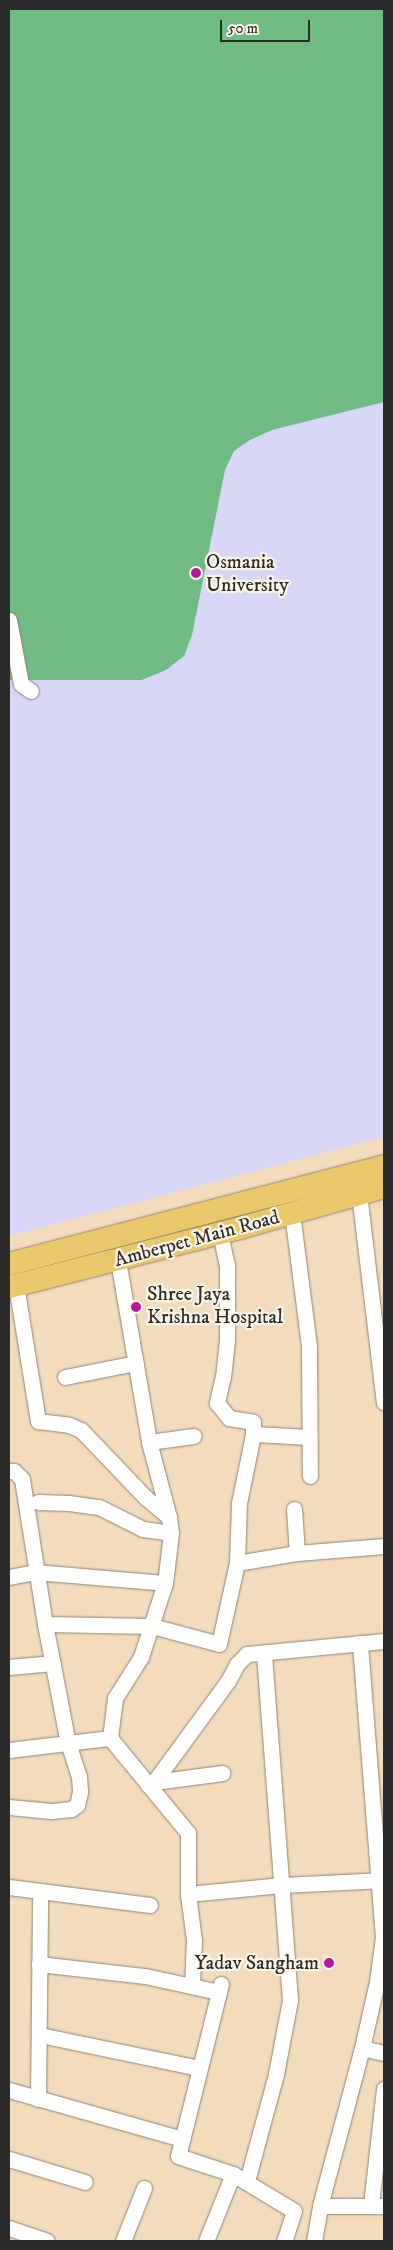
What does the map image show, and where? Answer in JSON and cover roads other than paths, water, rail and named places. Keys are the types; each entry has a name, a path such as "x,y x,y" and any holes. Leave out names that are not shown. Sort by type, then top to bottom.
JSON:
{"highway":[{"path":"9,1264 357,1184 384,1166"},
{"name":"Amberpet Main Road","path":"12,1286 118,1260 292,1213 357,1184 384,1187"}],"street":[{"path":"9,620 21,684 30,691"},
{"path":"357,1184 383,1375 384,1402"},
{"path":"292,1213 309,1346 310,1476"},
{"path":"45,1624 152,1626 219,1644 237,1562 239,1503 253,1434 253,1422 229,1418 217,1403 223,1376 227,1340 226,1265 220,1233"},
{"path":"118,1260 149,1442 169,1517 171,1533 166,1583 141,1657 115,1698 110,1738 151,1784 188,1833 188,1894 194,1940 192,1986"},
{"path":"12,1286 38,1421 73,1426 85,1433 120,1473 169,1517"},
{"path":"65,1377 136,1363"},
{"path":"253,1434 309,1437"},
{"path":"149,1442 194,1436"},
{"path":"9,1470 14,1471 22,1479 35,1572 68,1743 79,1776 80,1792 77,1805 64,1810 9,1807"},
{"path":"38,1502 69,1503 99,1507 143,1529 171,1533"},
{"path":"294,1509 297,1553"},
{"path":"237,1562 297,1553 384,1546"},
{"path":"9,1577 35,1572 166,1583"},
{"path":"151,1784 228,1681 237,1664 247,1654 384,1641"},
{"path":"314,2241 320,2206 381,1982 383,1937 382,1881 360,1643"},
{"path":"247,2181 276,2074 290,2000 264,1653"},
{"path":"9,1668 53,1663"},
{"path":"9,1750 110,1738"},
{"path":"151,1784 222,1773"},
{"path":"188,1894 282,1886 382,1881"},
{"path":"9,1887 150,1905"},
{"path":"38,2099 40,1891"},
{"path":"39,1964 145,1976 192,1986 220,1988 178,2156 234,2174 294,2211 317,2222"},
{"path":"40,2035 200,2068"},
{"path":"362,2048 384,2053"},
{"path":"320,2206 378,2205 384,2089"},
{"path":"9,2090 182,2139"},
{"path":"9,2159 85,2182"},
{"path":"206,2241 234,2174"},
{"path":"123,2241 144,2188"},
{"path":"284,2241 294,2211"},
{"path":"9,2228 47,2241"}],"place":[{"name":"Osmania University","path":"196,573"},
{"name":"Shree Jaya Krishna Hospital","path":"136,1307"},
{"name":"Yadav Sangham","path":"329,1963"}]}
